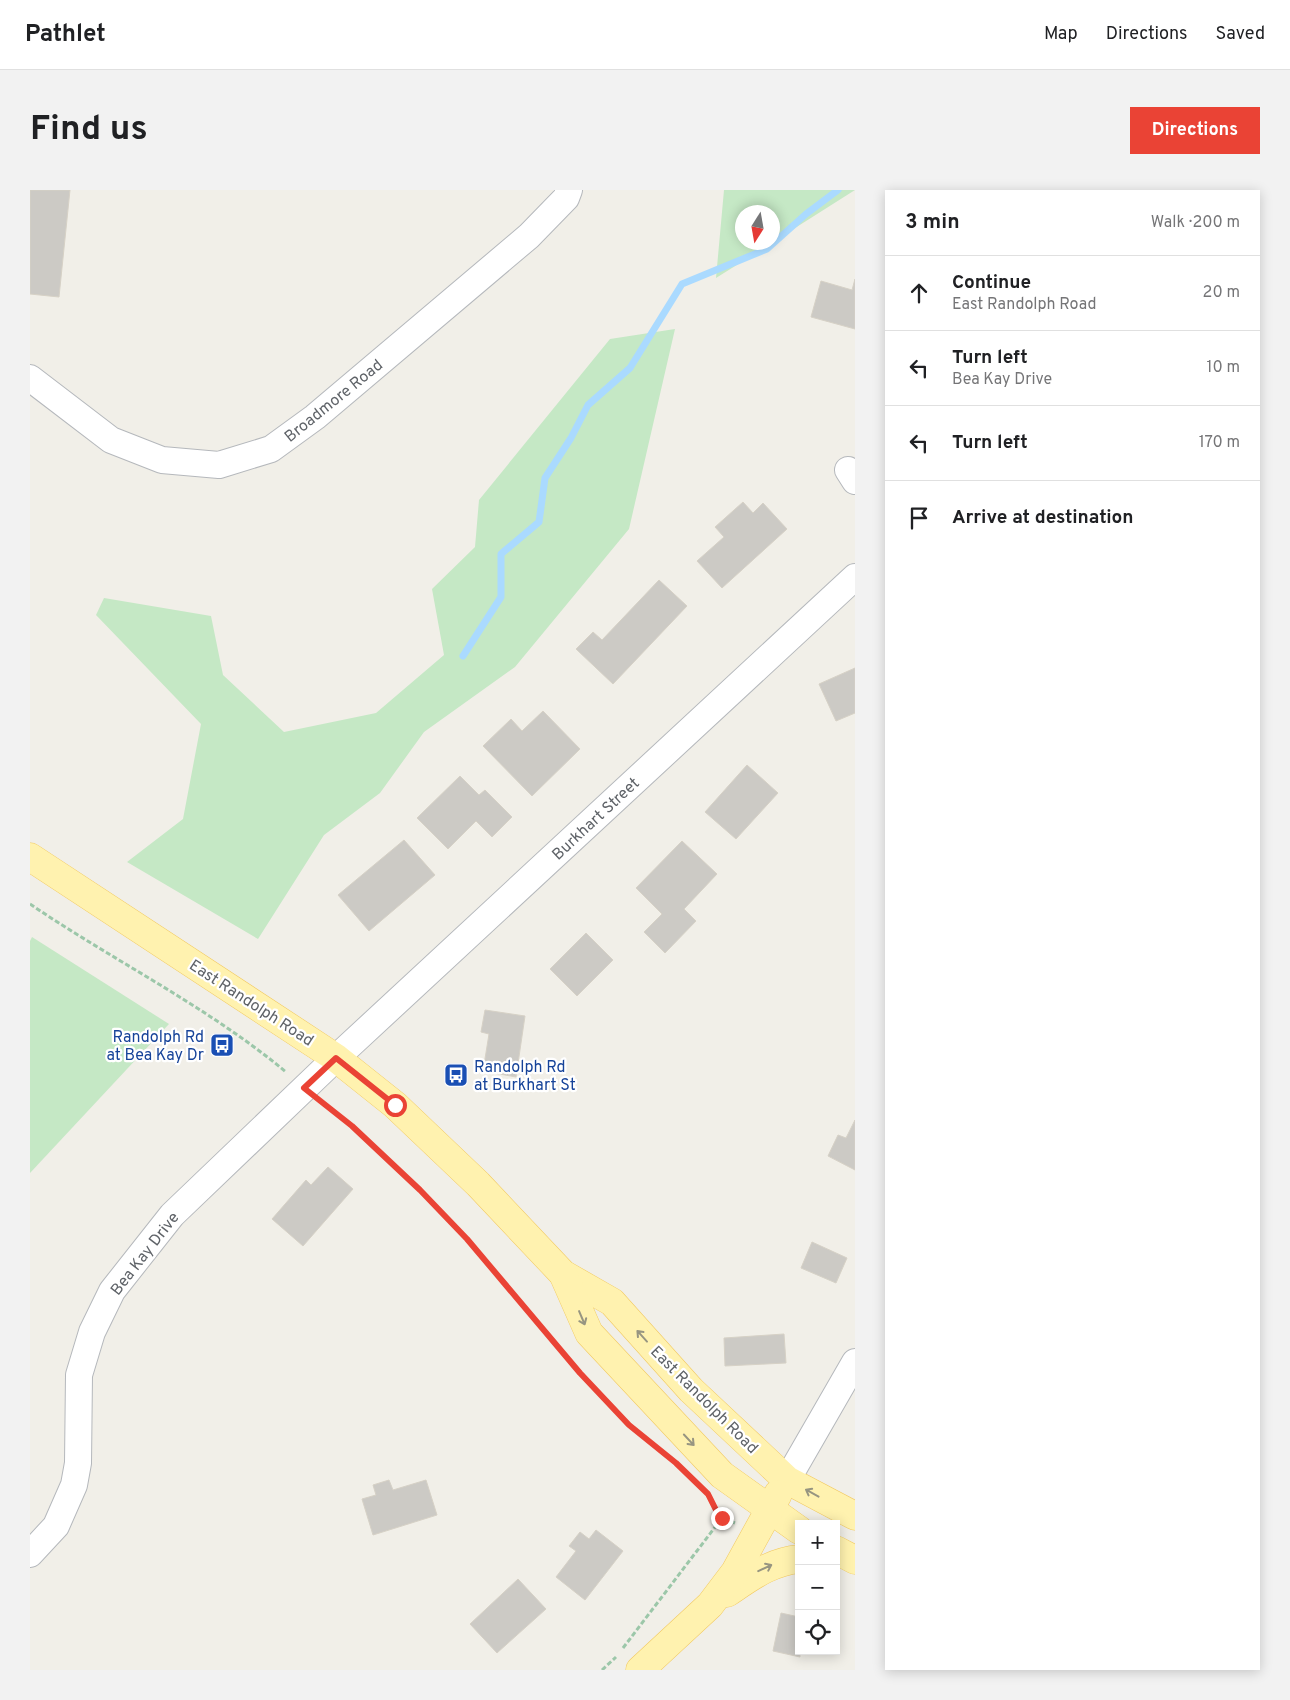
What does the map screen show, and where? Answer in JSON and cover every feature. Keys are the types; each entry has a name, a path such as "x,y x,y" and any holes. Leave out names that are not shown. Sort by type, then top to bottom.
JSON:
{"main road":[{"name":"East Randolph Road","path":"30,857 336,1058 395,1105 478,1184 563,1274 612,1302 691,1390 787,1480 855,1516"},
{"name":"East Randolph Road","path":"563,1274 589,1333 722,1475 795,1527"},
{"path":"710,1605 735,1572 757,1535 768,1509 787,1480"},
{"path":"710,1605 712,1575 732,1522 768,1509"},
{"path":"640,1670 710,1605 759,1570 785,1560 795,1559"}],"street":[{"name":"Broadmore Road","path":"30,378 111,440 162,460 219,465 271,449 315,417 529,236 566,198 569,190"},
{"name":"Burkhart Street","path":"336,1058 855,577"},
{"name":"Bea Kay Drive","path":"30,1554 56,1526 74,1485 78,1463 79,1375 92,1332 112,1291 172,1215 336,1058"},
{"path":"787,1480 855,1362"}],"path":[{"path":"30,904 76,935 202,1013 273,1062 352,1126 420,1190 467,1239 580,1373 629,1425 670,1458"},
{"path":"602,1670 612,1663 732,1522 719,1516 708,1494"}],"green space":[{"path":"724,190 855,190 780,238 780,205 735,205 735,250 761,250 716,278"},
{"path":"675,329 629,529 515,667 424,732 380,793 324,835 258,939 127,862 183,819 201,724 96,615 104,598 211,616 223,675 284,732 376,713 444,655 432,589 475,547 479,500 610,339"},
{"path":"32,937 169,1024 30,1173 30,941"}],"building":[{"path":"30,190 70,190 59,297 30,294"},
{"path":"855,279 855,329 811,317 821,281 852,290"},
{"path":"743,502 753,513 763,503 787,529 722,588 697,561 724,537 715,527"},
{"path":"659,580 687,606 613,684 576,649 593,632 602,640"},
{"path":"855,668 855,713 836,721 819,684"},
{"path":"543,711 580,749 532,796 483,746 511,719 522,731"},
{"path":"747,765 778,793 736,839 705,812"},
{"path":"460,776 479,795 485,790 512,817 492,837 476,821 448,849 417,818"},
{"path":"404,840 435,875 369,931 338,895"},
{"path":"682,841 717,874 684,909 696,921 665,953 644,932 662,914 636,888"},
{"path":"586,933 613,960 577,996 550,969"},
{"path":"485,1010 525,1016 516,1077 483,1071 489,1034 481,1032"},
{"path":"855,1120 855,1170 828,1156 838,1135 846,1138"},
{"path":"328,1167 353,1189 303,1246 272,1219 306,1180 311,1185"},
{"path":"812,1242 847,1258 836,1283 801,1268"},
{"path":"784,1334 786,1363 725,1366 724,1338"},
{"path":"389,1480 393,1490 426,1480 437,1515 373,1535 362,1499 376,1495 373,1485"},
{"path":"596,1530 623,1551 585,1600 556,1577 576,1551 569,1546 580,1532 589,1539"},
{"path":"518,1579 546,1609 497,1653 470,1624"},
{"path":"781,1613 795,1616 795,1655 800,1655 800,1657 773,1651"}],"waterway":[{"path":"463,656 501,597 501,554 539,522 545,478 571,438 588,405 630,368 682,284 767,249 806,214 838,190"}],"place":[{"name":"Randolph Rd at Bea Kay Dr","path":"222,1045"},
{"name":"Randolph Rd at Burkhart St","path":"456,1075"}],"route":[{"path":"395,1105 336,1058 304,1088 375,1146 420,1190 467,1239 580,1373 629,1425 676,1463 708,1494 719,1516 722,1518"}]}
